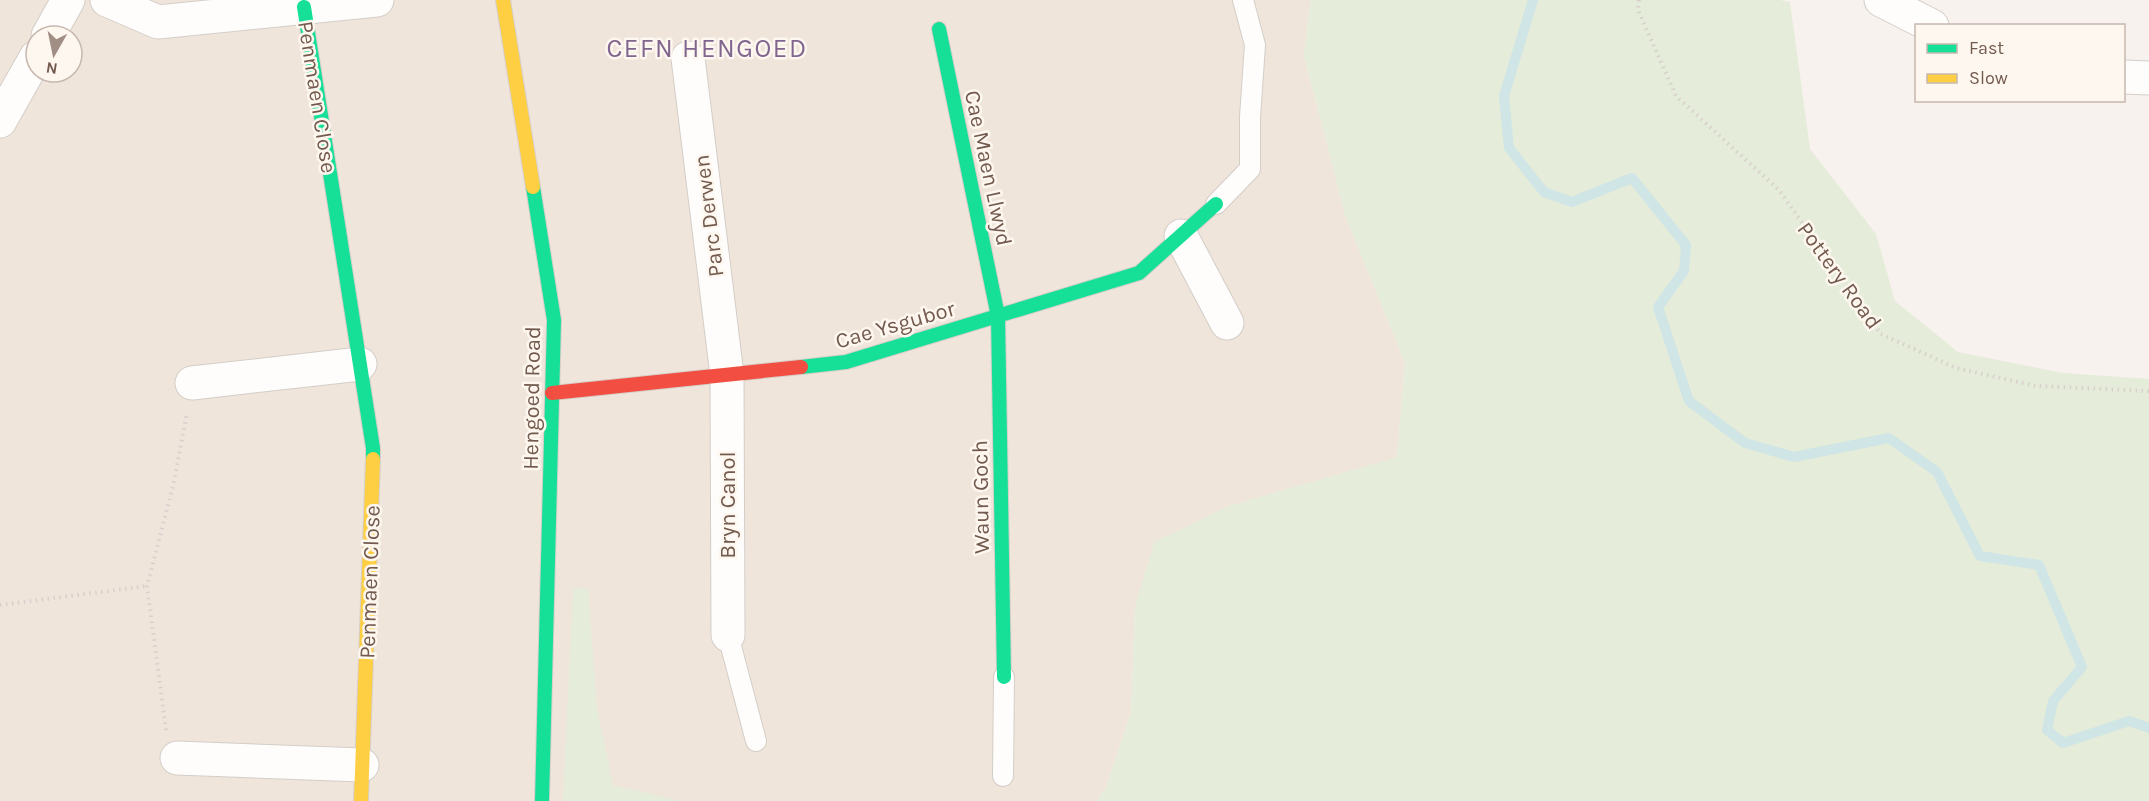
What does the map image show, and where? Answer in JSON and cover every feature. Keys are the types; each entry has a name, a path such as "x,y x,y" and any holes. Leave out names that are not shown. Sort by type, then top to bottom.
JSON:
{"street":[{"path":"55,24 68,0"},
{"path":"107,0 158,22 377,0"},
{"name":"Hengoed Road","path":"503,0 554,320 542,801"},
{"path":"1881,0 1928,24"},
{"name":"Penmaen Close","path":"304,7 373,448 361,801"},
{"name":"Cae Maen Llwyd","path":"939,29 998,316"},
{"name":"Parc Derwen","path":"688,58 727,375"},
{"path":"2125,77 2149,78"},
{"path":"0,121 24,78"},
{"name":"Cae Ysgubor","path":"552,393 846,362 1139,273 1216,204"},
{"path":"1181,236 1227,323"},
{"name":"Waun Goch","path":"998,316 1004,677"},
{"path":"192,383 360,364"},
{"name":"Bryn Canol","path":"727,375 728,635"},
{"path":"177,758 362,765"}],"lane":[{"path":"1216,204 1250,169 1250,117 1255,45 1243,0"},
{"path":"728,635 756,741"},
{"path":"1003,776 1004,677"}],"path":[{"name":"Pottery Road","path":"1639,0 1638,10 1676,96 1779,190 1881,334 1956,368 2036,386 2149,391"},
{"path":"177,758 164,727 147,586 173,486 192,383"},
{"path":"0,605 147,586"}],"shaded area":[{"path":"0,0 1311,0 1304,55 1345,215 1405,363 1397,458 1229,506 1135,607 1131,713 1106,788 1097,801 0,801"}],"green space":[{"path":"1311,0 1780,0 1790,2 1810,149 1876,234 1895,301 1958,352 2063,373 2149,379 2149,801 1097,801 1106,788 1131,713 1135,607 1154,542 1229,506 1397,457 1405,363 1345,215 1304,55"},
{"path":"573,588 588,589 597,709 613,785 680,801 563,801"}],"waterway":[{"path":"1533,0 1504,96 1509,148 1544,192 1572,202 1632,178 1686,245 1684,271 1658,307 1689,401 1745,443 1794,457 1889,438 1937,472 1980,556 2039,565 2082,667 2053,701 2047,730 2063,743 2129,721 2149,728"}],"traffic: fast":[{"path":"304,7 373,459"},
{"path":"939,29 998,316 1004,677"},
{"path":"533,187 554,320 542,801"},
{"path":"801,367 846,362 1139,273 1216,204"}],"traffic: slow":[{"path":"503,0 533,187"},
{"path":"361,801 373,459"}],"traffic: jam":[{"path":"552,393 801,367"}],"district":[{"name":"CEFN HENGOED","path":"707,48"}]}
